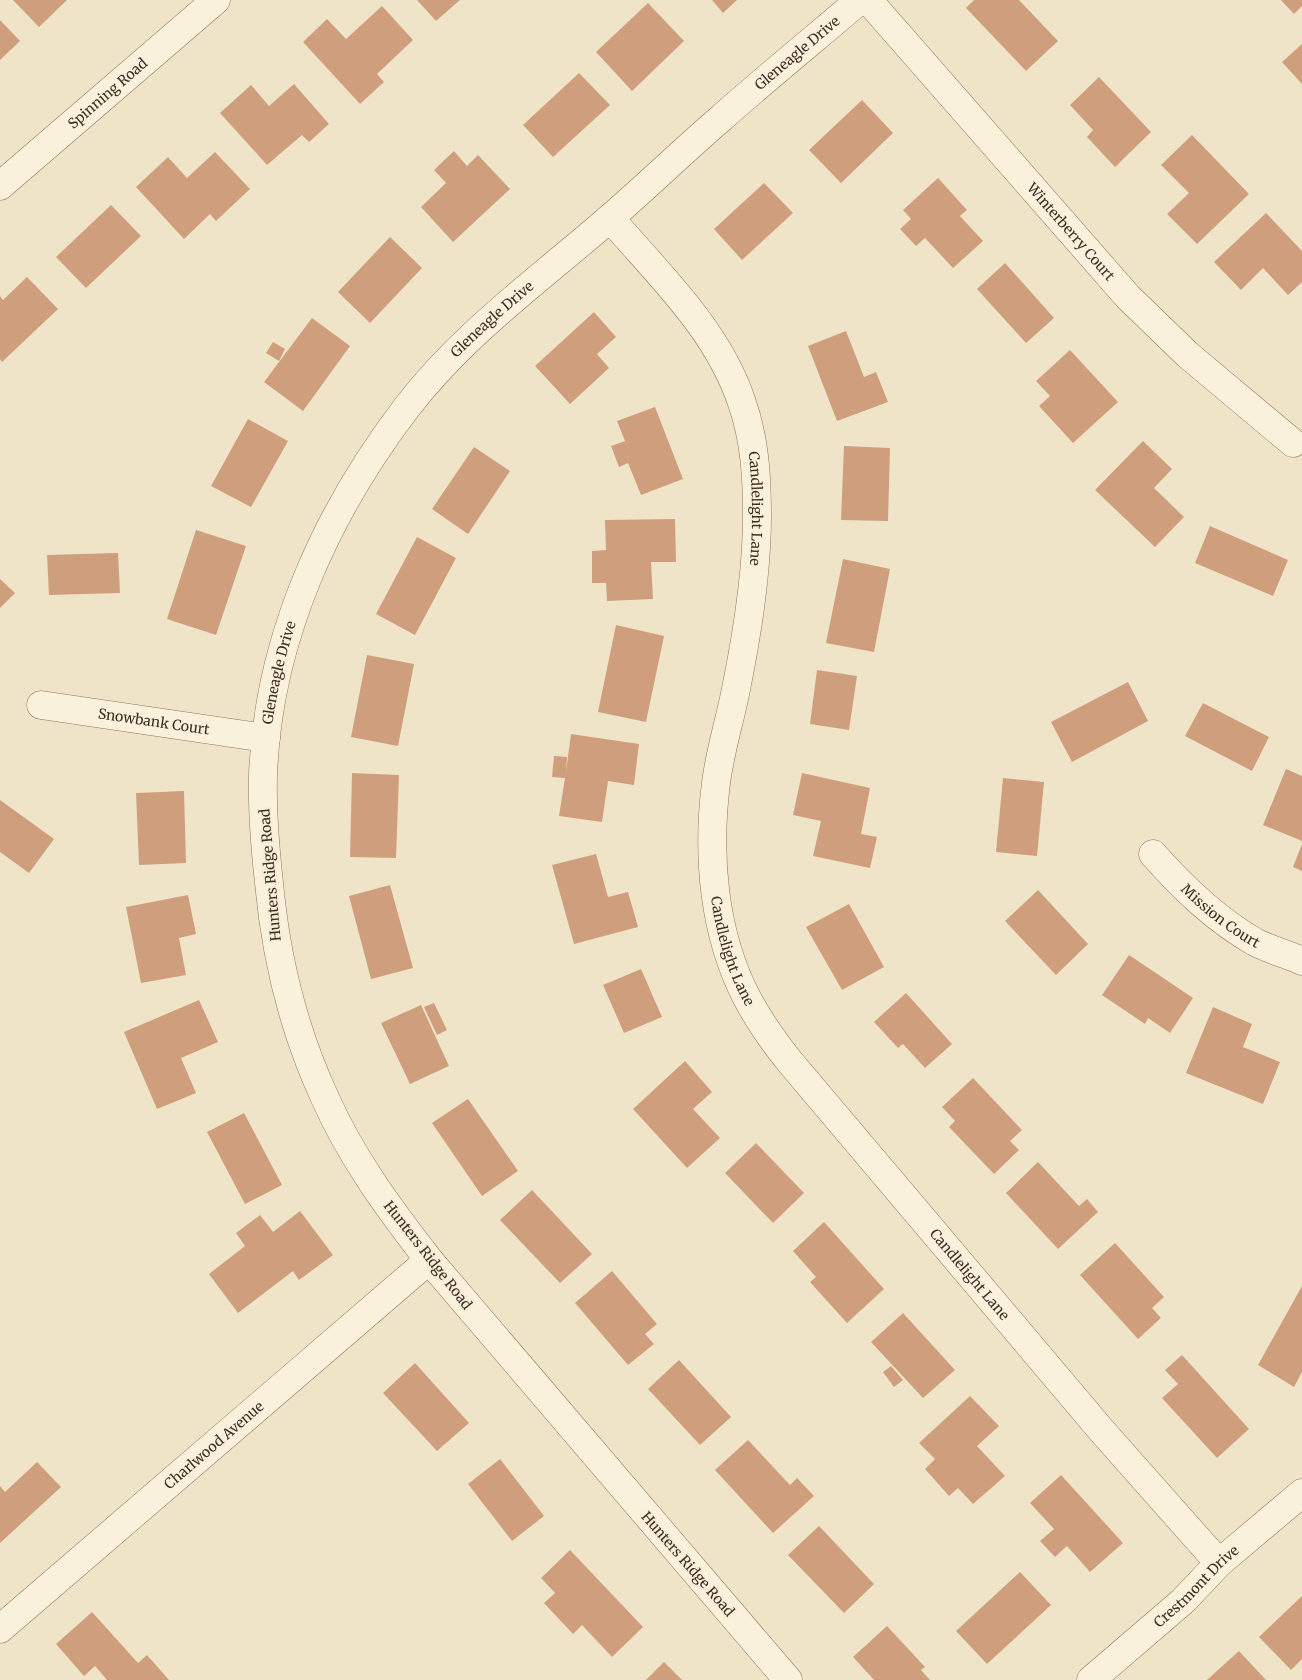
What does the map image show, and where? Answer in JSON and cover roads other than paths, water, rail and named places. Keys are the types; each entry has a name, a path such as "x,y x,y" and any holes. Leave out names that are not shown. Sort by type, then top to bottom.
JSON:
{"street":[{"name":"Spinning Road","path":"0,186 216,0"},
{"name":"Gleneagle Drive","path":"266,738 274,683 290,622 313,564 337,515 370,458 408,405 451,356 507,303 610,218 718,121 860,0"},
{"name":"Winterberry Court","path":"868,0 1128,297 1188,355 1293,443"},
{"name":"Candlelight Lane","path":"610,218 695,316 719,351 742,402 751,434 757,486 755,576 738,683 716,781 712,830 714,879 724,941 746,996 769,1034 790,1062 1102,1431 1219,1563"},
{"name":"Snowbank Court","path":"41,705 266,738"},
{"name":"Hunters Ridge Road","path":"266,738 263,777 264,834 274,938 286,994 304,1049 335,1119 354,1154 392,1212 429,1260 788,1680"},
{"name":"Mission Court","path":"1152,854 1183,888 1218,917 1256,942 1302,960"},
{"name":"Charlwood Avenue","path":"0,1629 429,1260"},
{"name":"Crestmont Drive","path":"1091,1680 1183,1601 1219,1563 1302,1493"}]}
